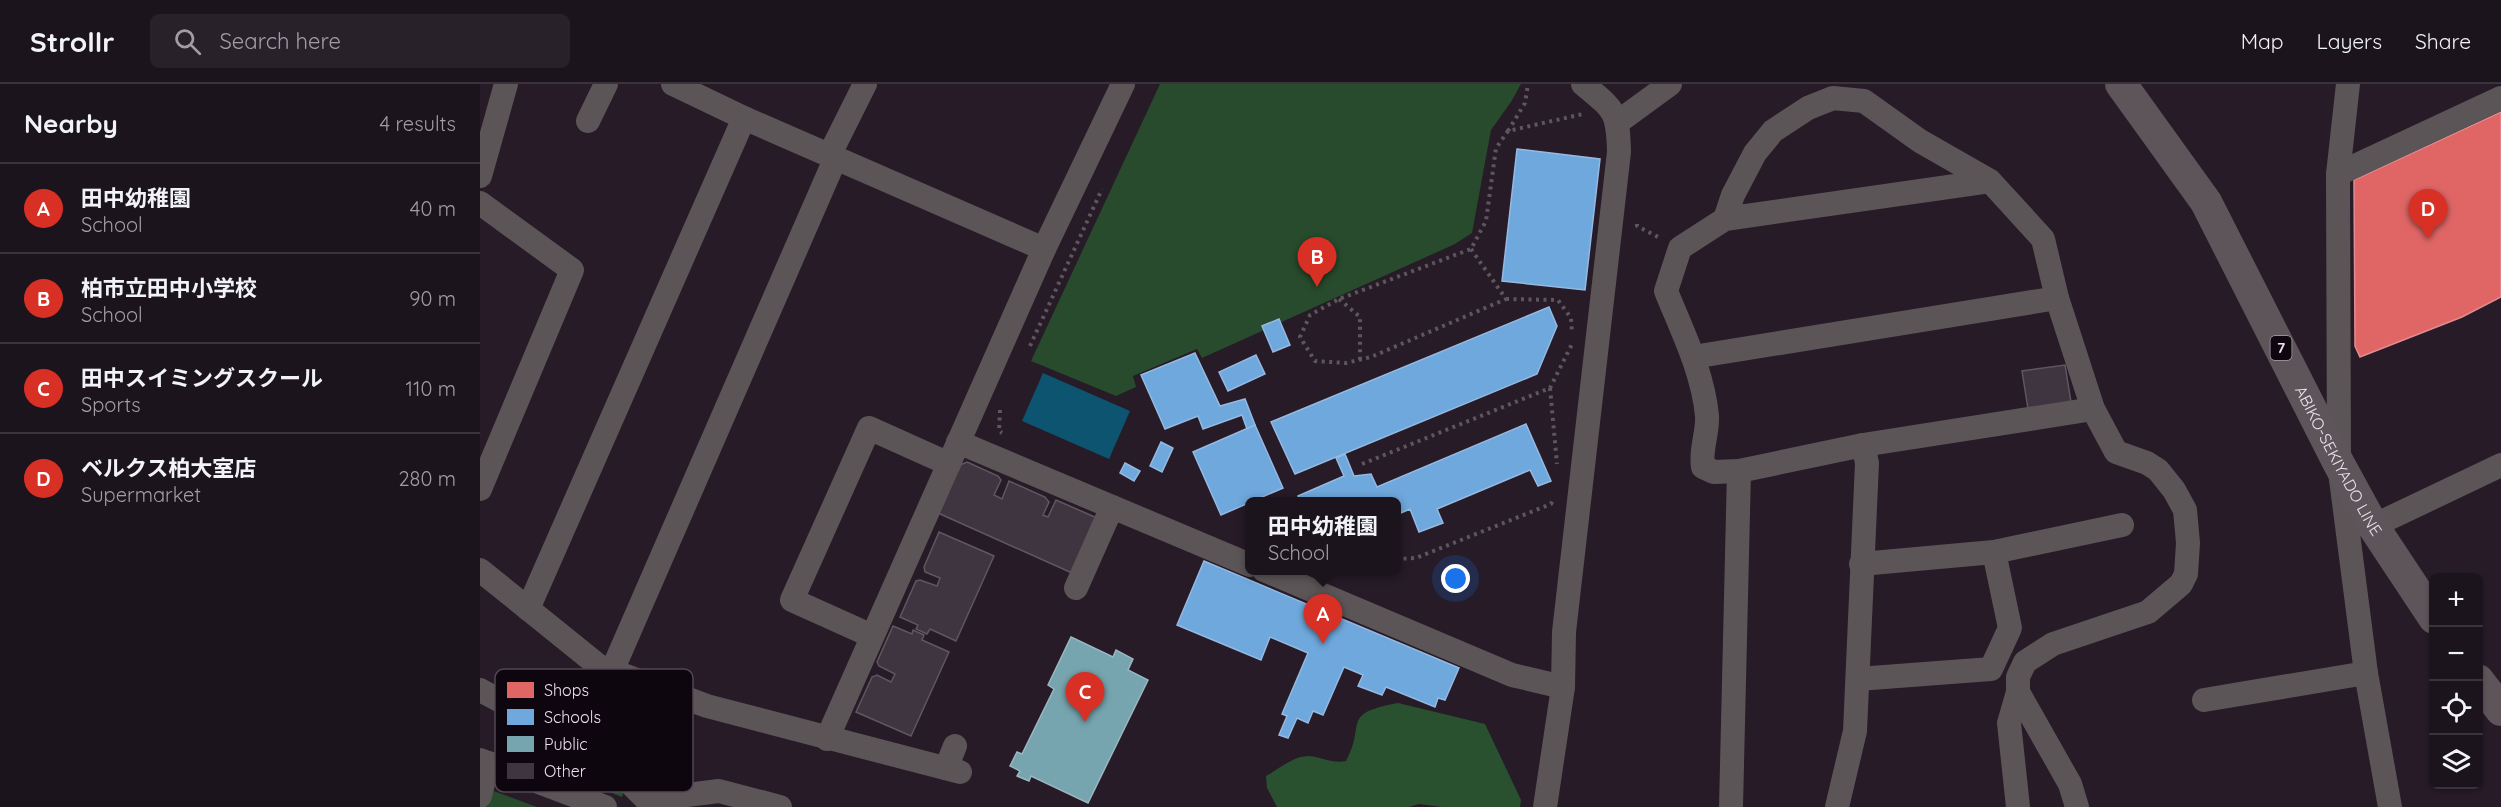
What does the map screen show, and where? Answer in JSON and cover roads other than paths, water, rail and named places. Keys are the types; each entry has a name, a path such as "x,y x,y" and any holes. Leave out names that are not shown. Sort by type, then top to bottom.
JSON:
{"main road":[{"name":"ABIKO-SEKIYADO LINE","path":"2121,84 2206,202 2339,464 2373,526 2429,612"},
{"path":"2479,681 2501,710"}],"street":[{"path":"480,176 506,84"},
{"path":"588,121 606,84"},
{"path":"673,84 744,118 1044,249"},
{"path":"613,669 865,84"},
{"path":"827,739 1044,249 1123,84"},
{"path":"1545,807 1563,687 1564,632 1618,162 1613,113 1583,84"},
{"path":"1613,113 1670,84"},
{"path":"2348,84 2338,174 2339,464 2366,673 2390,807"},
{"path":"1725,219 1733,195 1755,153 1773,131 1808,108 1833,98 1864,101 1920,141 1990,181 2043,239 2057,298 2092,409 2116,452 2147,463 2158,470 2174,489 2185,510 2188,543 2186,574 2181,584 2148,612 2053,644 2025,662 2018,676 2018,692 2009,723 2018,807"},
{"path":"2338,174 2501,98"},
{"path":"528,609 744,118"},
{"path":"1990,181 1725,219 1680,248 1666,291 1694,357 1707,417 1701,456 1704,467 1714,472 1739,471 1863,445 2092,409"},
{"path":"480,203 572,270 480,489"},
{"path":"1694,357 2057,298"},
{"path":"872,636 792,600 869,428 954,453 1112,507 1142,530 1177,546 1245,564"},
{"path":"1837,807 1855,731 1867,463 1863,445"},
{"path":"2373,526 2501,465"},
{"path":"1731,807 1739,471"},
{"path":"1076,588 1112,507"},
{"path":"1861,564 1994,552 2122,525"},
{"path":"1857,679 1991,669 2010,628 1994,552"},
{"path":"480,570 599,666 607,669"},
{"path":"1276,575 1512,675 1563,687"},
{"path":"2204,700 2366,673"},
{"path":"480,690 495,698"},
{"path":"2018,692 2070,784 2077,807"},
{"path":"693,701 827,739 953,770 955,746"},
{"path":"483,807 480,797 484,762"},
{"path":"636,792 646,803 719,791 780,807"},
{"path":"565,792 605,807"}],"water":[{"path":"1043,373 1130,411 1109,459 1022,421"}],"place":[{"name":"ベルクス柏大室店","path":"2428,239"},
{"name":"柏市立田中小学校","path":"1317,287"},
{"name":"田中幼稚園","path":"1323,644"},
{"name":"田中スイミングスクール","path":"1085,722"}]}
